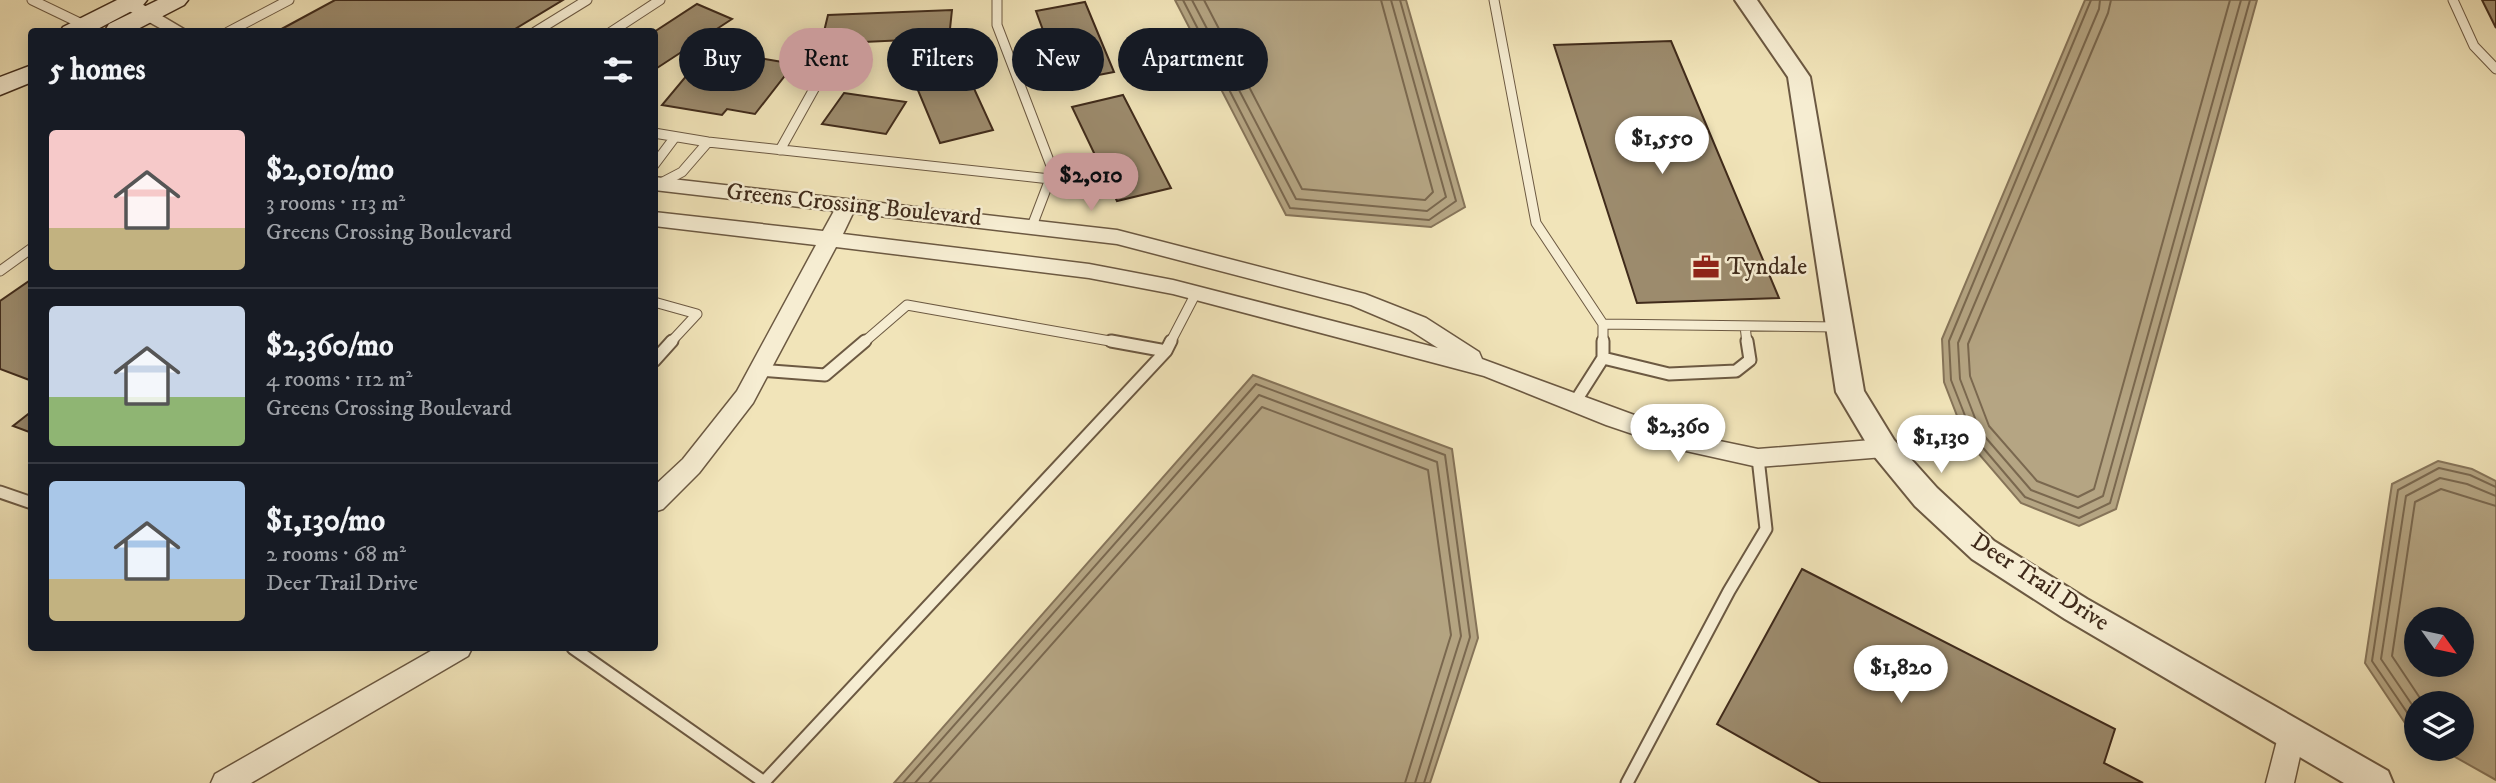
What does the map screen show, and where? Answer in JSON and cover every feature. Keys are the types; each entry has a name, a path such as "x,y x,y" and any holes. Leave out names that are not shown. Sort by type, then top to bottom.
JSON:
{"main road":[{"path":"85,28 133,4 176,0"},
{"path":"116,28 133,4"},
{"path":"0,67 28,53"},
{"path":"0,88 28,74"}],"street":[{"name":"Deer Trail Drive","path":"1746,0 1799,77 1850,392 1884,448 1926,497 1983,550 2076,609 2376,783"},
{"path":"133,4 174,28"},
{"name":"Greens Crossing Boulevard","path":"658,180 847,206 1117,237 1357,299 1418,324 1489,369"},
{"path":"658,498 691,466 745,397 847,206"},
{"name":"Greens Crossing Boulevard","path":"658,219 1089,271 1196,293 1489,369 1614,419 1685,443 1758,457 1846,453 1884,448"},
{"path":"226,783 454,651"},
{"path":"2280,783 2291,734"}],"lane":[{"path":"32,0 81,28"},
{"path":"236,28 289,0"},
{"path":"542,28 587,0"},
{"path":"617,28 660,0"},
{"path":"998,0 997,25 1053,172 1032,226"},
{"path":"1494,0 1536,223 1603,324 1603,358 1576,402"},
{"path":"2453,0 2474,46 2496,69"},
{"path":"780,150 813,91"},
{"path":"658,134 708,142 1050,179"},
{"path":"658,174 675,137"},
{"path":"658,180 675,178 686,170 708,142"},
{"path":"0,271 28,251"},
{"path":"577,651 764,782 1166,351 1196,293"},
{"path":"658,303 696,314 658,356"},
{"path":"760,370 825,375 907,305 1166,351"},
{"path":"1603,324 1839,327"},
{"path":"1603,358 1670,374 1736,371 1750,360 1745,326"},
{"path":"1627,783 1766,529 1758,457"},
{"path":"0,492 28,502"}],"water":[{"path":"1175,0 1406,0 1465,207 1431,227 1286,215 1222,91 1268,91 1268,28 1189,28"},
{"path":"2085,0 2257,0 2116,509 2079,526 2021,503 1966,439 1944,382 1942,339"},
{"path":"1253,375 1452,449 1478,638 1430,783 894,783"},
{"path":"2438,461 2472,469 2496,481 2496,780 2462,761 2474,761 2474,691 2404,691 2404,722 2365,663 2392,484"}],"building":[{"path":"335,0 563,0 517,28 283,28"},
{"path":"2482,0 2496,0 2496,28"},
{"path":"1085,2 1096,28 1042,28 1036,11"},
{"path":"697,4 732,19 718,28 679,28 679,54 658,67 658,29"},
{"path":"952,10 950,28 887,28 887,41 873,42 873,28 825,28 828,15"},
{"path":"1671,41 1779,298 1637,303 1554,45"},
{"path":"1104,48 1114,72 1104,74"},
{"path":"765,59 779,61 779,83 755,114 727,109 722,115 662,105 679,85 679,91 765,91"},
{"path":"918,91 975,91 993,130 940,143"},
{"path":"844,93 906,102 886,134 822,124"},
{"path":"1123,95 1171,188 1117,201 1072,107"},
{"path":"28,282 28,380 0,369 0,301"},
{"path":"28,414 28,432 13,426"},
{"path":"1802,569 2115,729 2104,763 2143,783 1821,783 1717,724"}],"place":[{"name":"Tyndale","path":"1706,267"}]}
